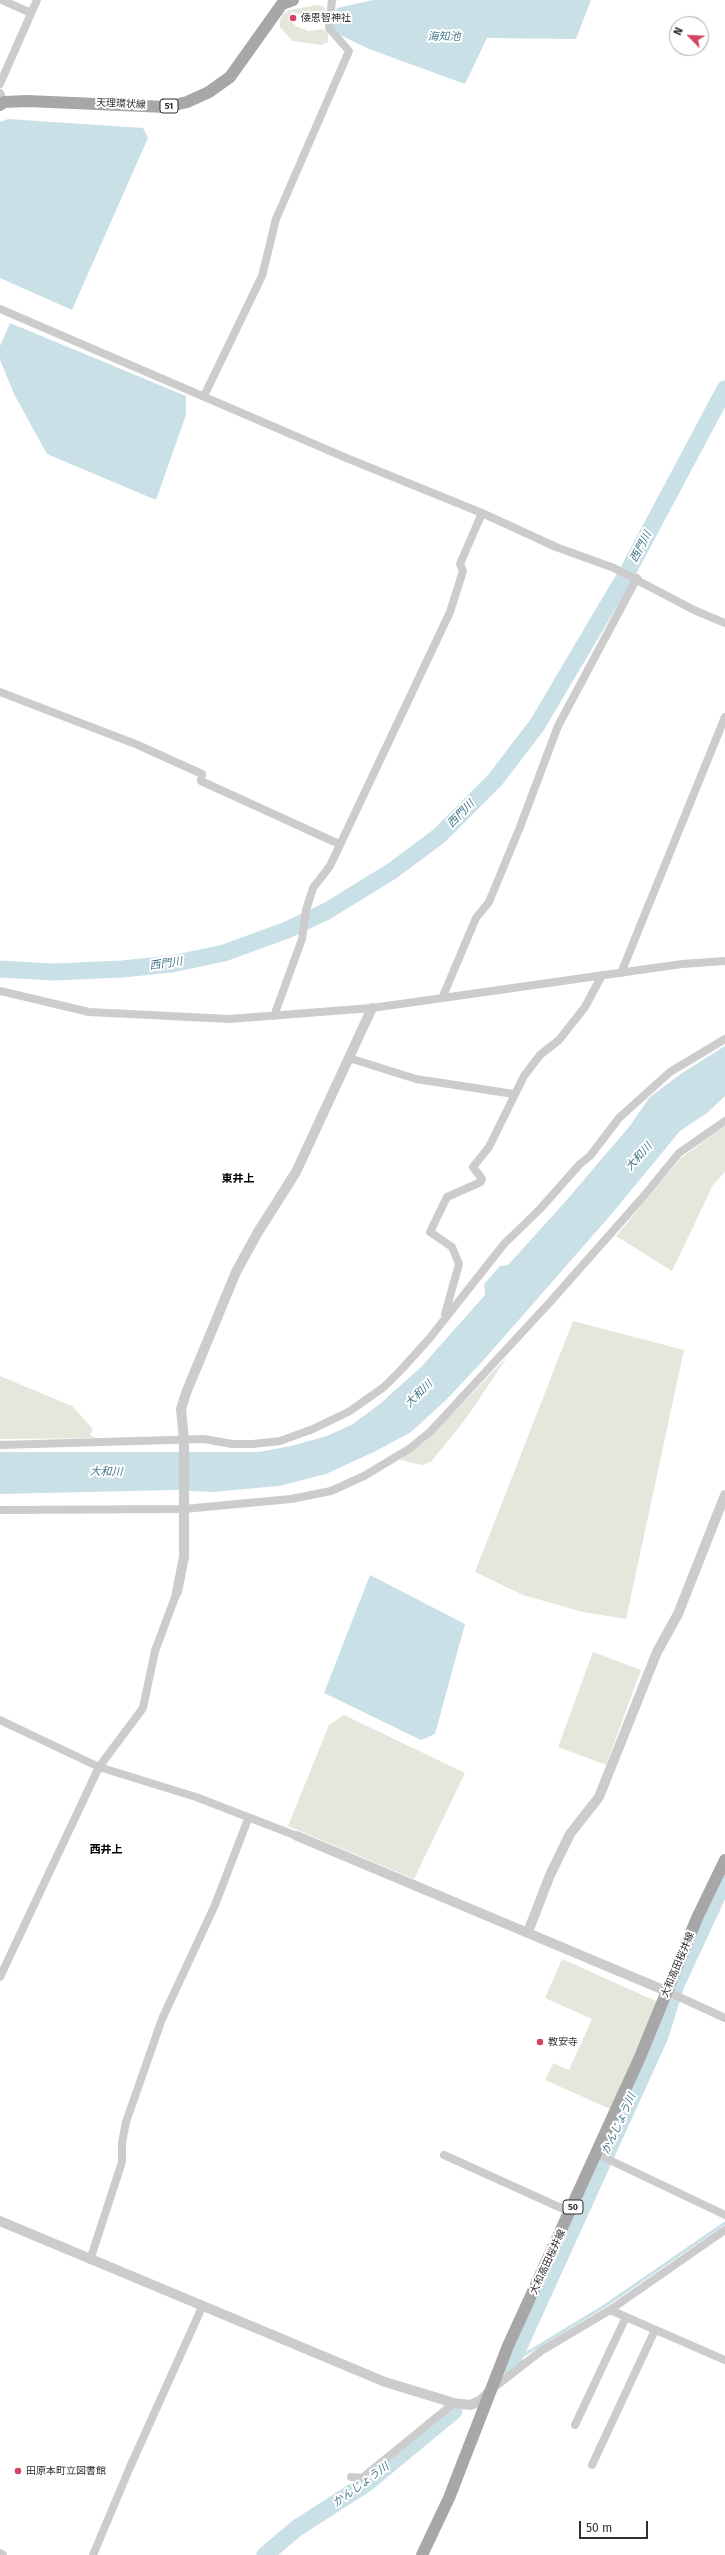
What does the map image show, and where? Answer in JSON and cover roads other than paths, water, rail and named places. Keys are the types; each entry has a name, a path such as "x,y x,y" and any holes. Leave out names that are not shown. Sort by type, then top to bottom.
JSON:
{"main road":[{"name":"天理環状線","path":"1,100 80,102 166,107 187,102 204,95 230,76 282,4 293,0"},
{"name":"大和高田桜井線","path":"422,2555 450,2498 508,2346 570,2212 601,2156 640,2057 671,1994 725,1860"}],"street":[{"path":"2,0 31,13"},
{"path":"0,84 36,0"},
{"path":"204,396 262,276 276,219 349,50 329,28 332,0"},
{"path":"0,309 482,513 556,547 635,577 694,610 725,623"},
{"path":"274,1016 302,939 306,910 313,888 330,866 450,612 463,571 460,564 482,513"},
{"path":"443,996 476,918 488,902 497,882 558,726 635,577"},
{"path":"0,692 138,745 202,774 201,781 340,844"},
{"path":"621,973 725,717"},
{"path":"0,991 106,1014 229,1019 372,1008 443,996 602,976 682,964 725,961"},
{"path":"444,1319 459,1264 452,1247 430,1232 447,1197 481,1182 482,1179 472,1167 489,1147 514,1094 540,1055 559,1040 585,1007 602,976"},
{"path":"0,1977 99,1767 133,1724 143,1708 155,1651 177,1592 184,1557 183,1442 181,1409 186,1393 236,1272 258,1232 296,1172 372,1008"},
{"path":"0,1445 183,1442 204,1440 232,1444 253,1444 280,1441 313,1429 350,1411 384,1387 429,1339 504,1244 540,1209 580,1164 590,1156 619,1118 670,1072 725,1039"},
{"path":"349,1058 416,1079 514,1094"},
{"path":"0,1510 184,1506 291,1500 331,1491 364,1476 409,1449 430,1432 551,1301 643,1197 679,1153 725,1120"},
{"path":"528,1932 550,1875 570,1834 599,1797 657,1652 678,1614 725,1495"},
{"path":"0,1720 99,1767 196,1797 248,1819 297,1836 528,1932 725,2018"},
{"path":"90,2260 122,2162 122,2143 126,2122 162,2019 215,1905 248,1819"},
{"path":"444,2155 570,2212"},
{"path":"601,2156 725,2215"},
{"path":"0,2221 90,2260 203,2305 365,2375 437,2400 470,2405 480,2401 492,2389 542,2351 610,2310 725,2230"},
{"path":"93,2555 130,2466 203,2305"},
{"path":"610,2310 725,2360"},
{"path":"575,2425 626,2317"},
{"path":"592,2465 654,2330"},
{"path":"352,2477 362,2478 454,2403"}],"water":[{"name":"海知池","path":"373,0 591,0 576,39 487,38 465,84 369,49 342,36 331,28 337,8"},
{"path":"8,119 143,128 148,138 72,310 0,278 0,122"},
{"path":"10,323 186,396 186,415 156,500 47,454 14,394 0,360 0,346"},
{"name":"大和川","path":"725,1046 725,1096 707,1113 680,1131 609,1217 481,1363 446,1400 411,1432 376,1451 326,1474 279,1486 212,1492 174,1490 0,1494 0,1452 259,1452 291,1446 327,1436 353,1424 381,1403 422,1366 485,1295 484,1284 500,1266 508,1265 564,1203 629,1127 650,1097 682,1073"},
{"path":"370,1575 465,1624 435,1734 421,1740 324,1693"}],"waterway":[{"name":"西門川","path":"0,969 53,972 122,969 172,964 224,953 287,930 327,911 392,871 439,836 495,780 537,725 627,573 725,389"},
{"name":"かんじょう川","path":"508,2366 512,2362 660,2036 676,1985 725,1879"},
{"path":"512,2362 603,2307 725,2223"},
{"name":"かんじょう川","path":"265,2555 297,2528 367,2483 454,2411"}],"place":[{"name":"倭恩智神社","path":"293,18"},
{"name":"教安寺","path":"540,2042"},
{"name":"田原本町立図書館","path":"18,2471"}],"district":[{"name":"東井上","path":"238,1179"},
{"name":"西井上","path":"106,1850"}]}
